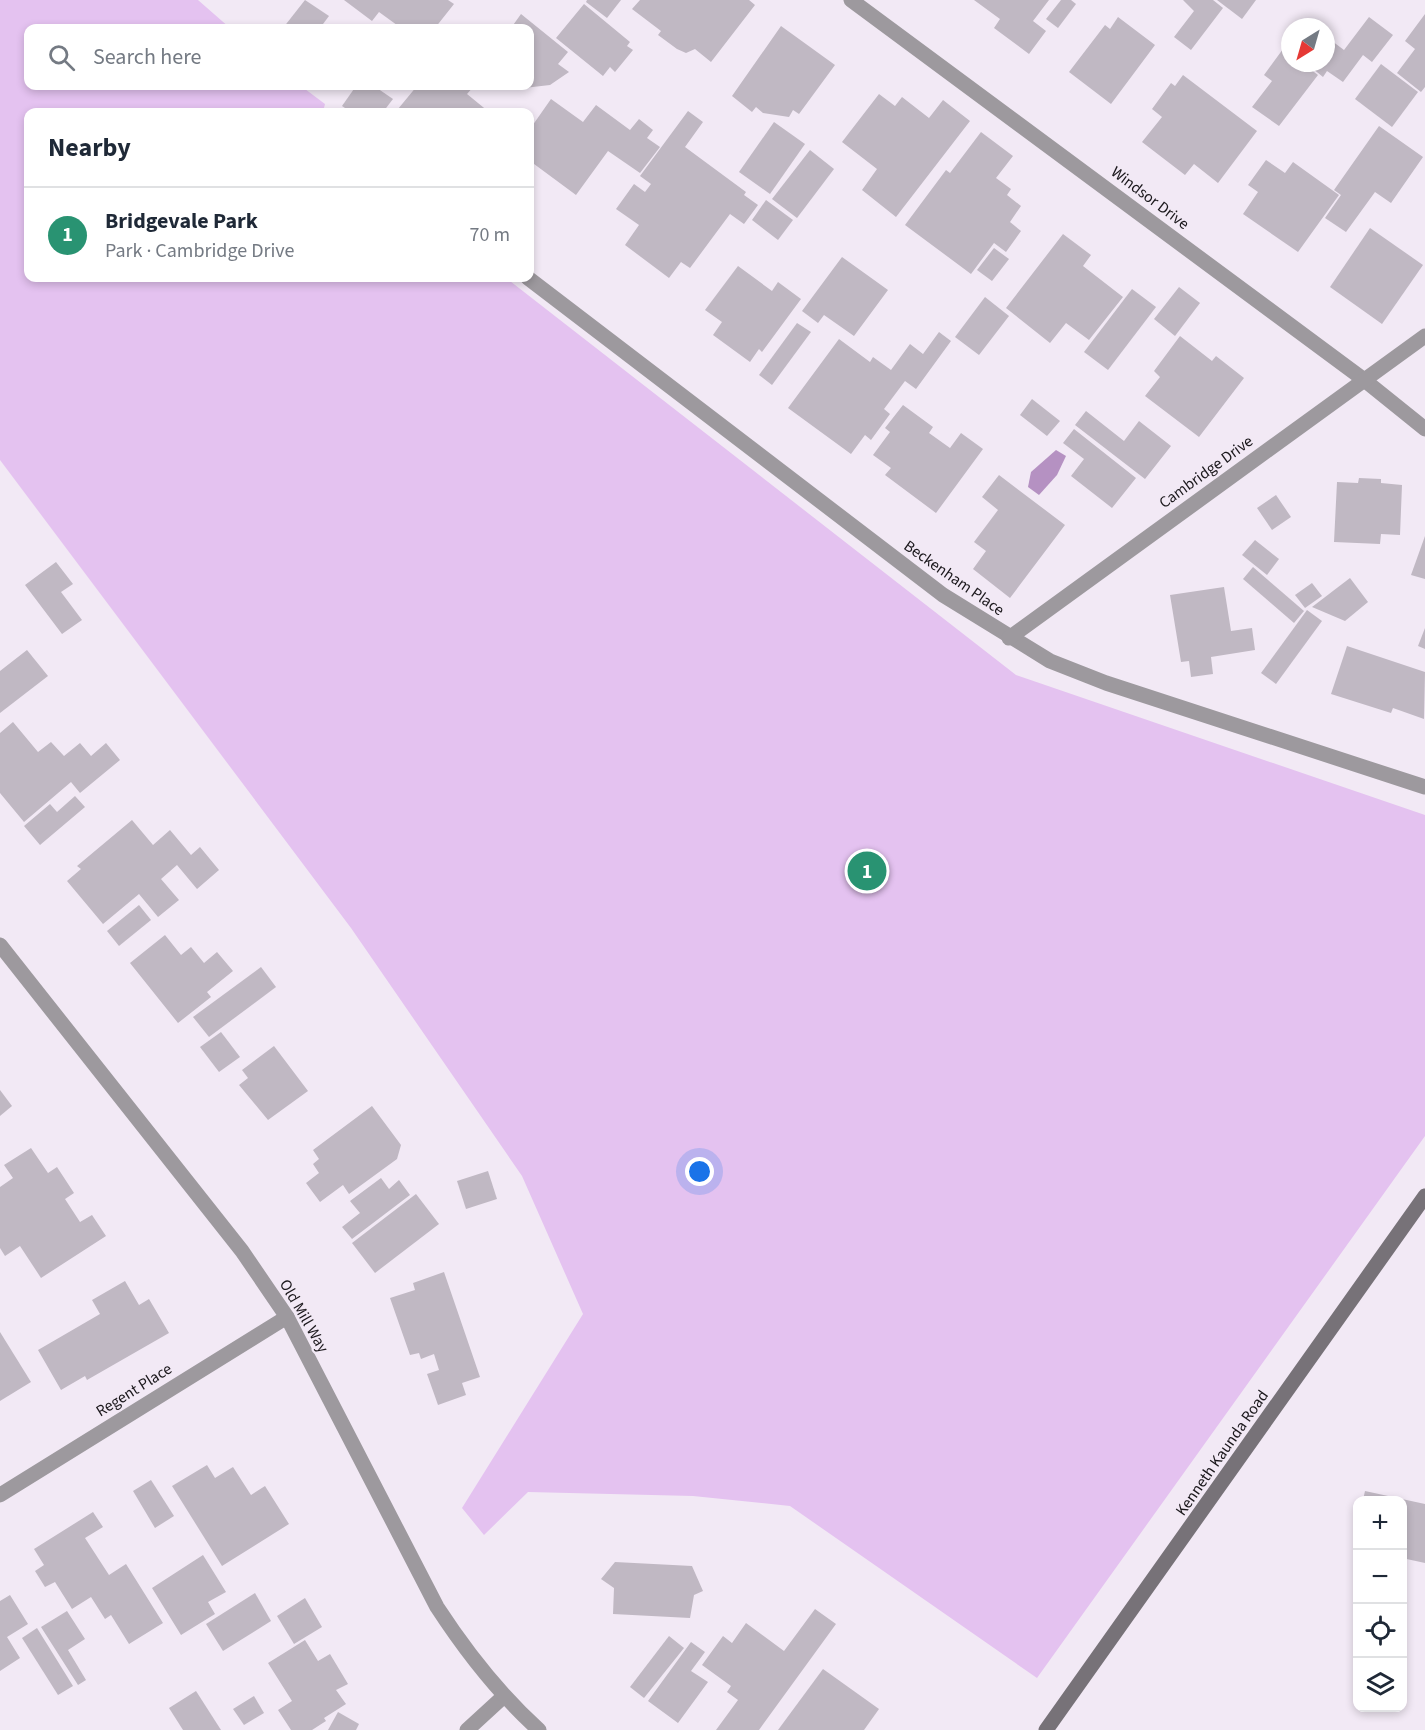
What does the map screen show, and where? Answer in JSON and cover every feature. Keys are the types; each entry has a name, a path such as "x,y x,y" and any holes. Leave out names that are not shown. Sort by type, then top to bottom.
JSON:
{"main road":[{"name":"Kenneth Kaunda Road","path":"1046,1730 1425,1196"}],"street":[{"name":"Windsor Drive","path":"851,0 1363,380 1425,429"},
{"name":"Beckenham Place","path":"533,282 943,595 1050,661 1106,683 1425,787"},
{"name":"Cambridge Drive","path":"1010,638 1425,336"},
{"name":"Old Mill Way","path":"0,945 235,1242 287,1317 437,1607 465,1651 503,1697 539,1730"},
{"name":"Regent Place","path":"0,1495 287,1317"},
{"path":"466,1730 503,1697"}],"shaded area":[{"path":"0,0 198,0 225,24 24,24 24,90 306,90 325,104 324,108 24,108 24,282 511,282 1016,675 1425,815 1425,1136 1037,1678 790,1506 693,1496 528,1492 484,1535 462,1508 583,1314 522,1176 351,928 0,460"},
{"path":"1056,450 1066,456 1057,475 1039,495 1028,487 1031,472"}],"building":[{"path":"305,0 329,16 323,24 286,24"},
{"path":"344,0 448,0 454,4 438,24 396,24 379,12 372,21"},
{"path":"587,0 621,0 607,18 586,2"},
{"path":"640,0 749,0 755,5 711,62 695,49 686,53 658,35 661,31 632,9"},
{"path":"974,0 1049,0 1033,21 1046,31 1029,54 994,28 1000,19"},
{"path":"1061,0 1071,0 1076,4 1058,28 1046,19"},
{"path":"1183,0 1213,0 1223,8 1191,50 1174,37 1194,11"},
{"path":"1217,0 1256,0 1242,19"},
{"path":"584,4 630,42 627,46 633,50 615,72 610,67 603,76 556,38"},
{"path":"521,14 533,24 514,24"},
{"path":"1425,14 1425,87 1421,92 1397,73 1415,49 1405,41"},
{"path":"1118,17 1155,45 1111,104 1069,72 1105,25 1110,29"},
{"path":"1369,17 1393,35 1372,62 1363,55 1343,82 1328,72 1335,72 1335,43 1344,50"},
{"path":"534,25 568,52 558,64 569,72 550,85 534,87"},
{"path":"781,26 835,65 799,114 793,110 789,117 763,113 756,107 752,112 732,96"},
{"path":"1281,52 1281,72 1314,72 1318,75 1279,126 1252,107 1272,81 1264,75"},
{"path":"1381,64 1418,92 1392,127 1355,99"},
{"path":"1317,72 1326,72 1323,77"},
{"path":"1183,75 1257,131 1218,183 1194,164 1185,175 1142,142 1162,117 1152,109 1171,83 1175,86"},
{"path":"353,90 380,90 393,99 386,108 345,108 342,106"},
{"path":"414,90 470,90 467,94 484,108 399,108"},
{"path":"879,94 895,106 902,97 929,118 943,100 970,121 896,217 862,190 877,169 842,142"},
{"path":"551,99 583,122 596,105 630,130 639,119 653,130 647,138 660,147 640,173 608,151 576,195 534,164 534,123"},
{"path":"688,111 703,122 685,147 746,192 744,195 758,205 744,224 730,214 690,268 681,262 669,278 625,245 639,225 616,209 634,184 645,192 651,184 640,176"},
{"path":"774,122 805,144 770,194 739,172"},
{"path":"1379,126 1423,157 1391,203 1375,192 1346,232 1325,218 1341,195 1334,190"},
{"path":"981,132 1013,156 996,178 1011,189 1007,195 1021,206 1010,222 1021,231 1006,252 994,243 971,274 905,225 946,170 950,173"},
{"path":"810,150 834,169 797,218 772,199"},
{"path":"1266,160 1285,173 1293,162 1339,195 1298,252 1243,214 1258,192 1248,185"},
{"path":"766,200 793,220 778,240 752,220"},
{"path":"1370,228 1423,265 1382,324 1330,287"},
{"path":"1063,234 1091,255 1083,266 1123,297 1089,340 1066,323 1050,343 1006,308"},
{"path":"994,248 1009,259 992,281 977,270"},
{"path":"842,257 888,290 854,336 824,315 818,323 802,311"},
{"path":"738,266 772,291 778,282 801,299 762,352 759,349 750,362 713,335 722,322 705,310"},
{"path":"1179,287 1200,303 1175,336 1154,319"},
{"path":"1132,289 1156,307 1108,370 1084,352"},
{"path":"985,297 1009,316 979,355 955,337"},
{"path":"797,323 811,332 772,385 759,375"},
{"path":"939,332 951,341 916,389 905,381 884,409 890,414 871,440 865,435 851,454 788,408 839,339 870,362 873,357 891,370 910,344 923,354"},
{"path":"1180,336 1212,361 1216,356 1244,378 1199,437 1145,396 1160,377 1154,371"},
{"path":"1032,399 1060,421 1047,436 1020,415"},
{"path":"903,405 933,427 929,433 950,448 961,433 983,449 936,513 885,475 891,468 873,455 890,432 885,428"},
{"path":"1086,411 1124,441 1139,421 1171,446 1145,479 1075,425"},
{"path":"1074,429 1136,478 1112,508 1071,476 1084,459 1063,443"},
{"path":"999,475 1065,525 1010,598 973,569 986,551 974,542 998,510 982,497"},
{"path":"1359,478 1381,479 1381,483 1402,485 1400,535 1381,534 1380,544 1334,542 1337,482 1358,483"},
{"path":"1276,495 1291,517 1272,530 1257,508"},
{"path":"1425,536 1425,579 1411,575"},
{"path":"1255,540 1279,559 1267,575 1242,555"},
{"path":"56,562 73,584 61,592 82,620 62,634 25,585"},
{"path":"1253,567 1304,611 1294,623 1243,579"},
{"path":"1350,578 1368,602 1345,621 1312,607"},
{"path":"1312,583 1322,596 1305,608 1295,595"},
{"path":"1224,587 1231,631 1252,628 1255,650 1211,657 1213,674 1191,677 1189,661 1181,662 1170,595"},
{"path":"1307,610 1322,621 1276,684 1261,673"},
{"path":"1425,628 1425,649 1418,646"},
{"path":"1347,646 1425,672 1424,719 1393,708 1391,713 1331,694"},
{"path":"27,650 48,676 0,713 0,671"},
{"path":"13,722 38,752 51,742 64,756 80,743 91,756 106,743 120,760 80,793 71,782 24,822 0,793 0,733"},
{"path":"75,796 85,807 40,845 24,826 50,804 57,812"},
{"path":"132,820 153,845 170,830 191,855 200,847 219,870 197,889 177,865 161,879 179,900 158,917 139,894 103,924 67,881 81,869 77,866"},
{"path":"139,905 151,920 119,946 107,931"},
{"path":"165,935 181,955 191,947 204,963 217,952 233,971 207,992 211,997 178,1023 130,963"},
{"path":"261,967 276,987 209,1037 193,1017"},
{"path":"221,1032 240,1057 219,1072 200,1047"},
{"path":"274,1046 308,1091 268,1120 239,1085 248,1078 242,1070"},
{"path":"0,1090 12,1106 0,1116"},
{"path":"372,1106 401,1145 397,1159 349,1194 343,1185 320,1202 306,1183 319,1173 313,1164 319,1159 313,1150"},
{"path":"31,1148 48,1173 57,1167 74,1193 65,1199 80,1222 92,1215 106,1236 41,1278 20,1246 5,1256 0,1248 0,1187 13,1178 4,1165"},
{"path":"488,1171 497,1199 466,1209 457,1181"},
{"path":"381,1178 389,1189 399,1180 410,1195 352,1239 342,1227 360,1213 350,1201"},
{"path":"416,1194 439,1224 375,1273 352,1243"},
{"path":"444,1272 480,1377 462,1383 466,1395 438,1405 427,1374 439,1370 434,1354 421,1359 419,1353 410,1355 390,1298 415,1290 413,1283"},
{"path":"125,1281 139,1305 149,1299 169,1333 87,1380 85,1376 61,1390 38,1350 100,1314 92,1300"},
{"path":"0,1332 31,1382 0,1401"},
{"path":"207,1465 215,1478 233,1467 251,1495 265,1486 289,1524 222,1566 172,1486"},
{"path":"151,1480 174,1516 155,1528 133,1491"},
{"path":"1365,1491 1388,1496 1364,1496"},
{"path":"1407,1500 1425,1504 1425,1563 1407,1559"},
{"path":"93,1512 103,1527 85,1538 109,1575 126,1564 163,1623 129,1644 111,1615 105,1619 91,1597 72,1609 55,1582 45,1587 35,1571 44,1565 34,1549"},
{"path":"203,1555 226,1592 208,1602 215,1614 181,1635 152,1588"},
{"path":"615,1562 692,1566 703,1591 694,1595 690,1618 613,1614 614,1588 601,1579"},
{"path":"255,1593 271,1621 223,1651 206,1624"},
{"path":"10,1595 28,1624 7,1637 20,1658 0,1671 0,1601"},
{"path":"305,1598 322,1627 294,1644 277,1616"},
{"path":"815,1609 836,1624 759,1730 716,1730 738,1700 727,1692 731,1686 702,1665 723,1636 732,1643 746,1623 784,1651"},
{"path":"67,1611 85,1639 68,1650 86,1680 78,1685 41,1627"},
{"path":"37,1628 73,1686 58,1695 22,1638"},
{"path":"669,1636 684,1648 644,1698 630,1687"},
{"path":"305,1640 318,1661 330,1654 348,1684 336,1690 346,1704 324,1718 326,1721 312,1730 291,1730 278,1710 292,1701 268,1663"},
{"path":"691,1642 705,1652 691,1671 708,1682 678,1723 648,1701"},
{"path":"823,1669 879,1709 864,1730 778,1730"},
{"path":"196,1691 221,1730 183,1730 169,1708"},
{"path":"254,1696 264,1713 244,1725 233,1709"},
{"path":"338,1712 359,1724 356,1730 328,1730"}],"place":[{"name":"Bridgevale Park","path":"867,871"}]}
